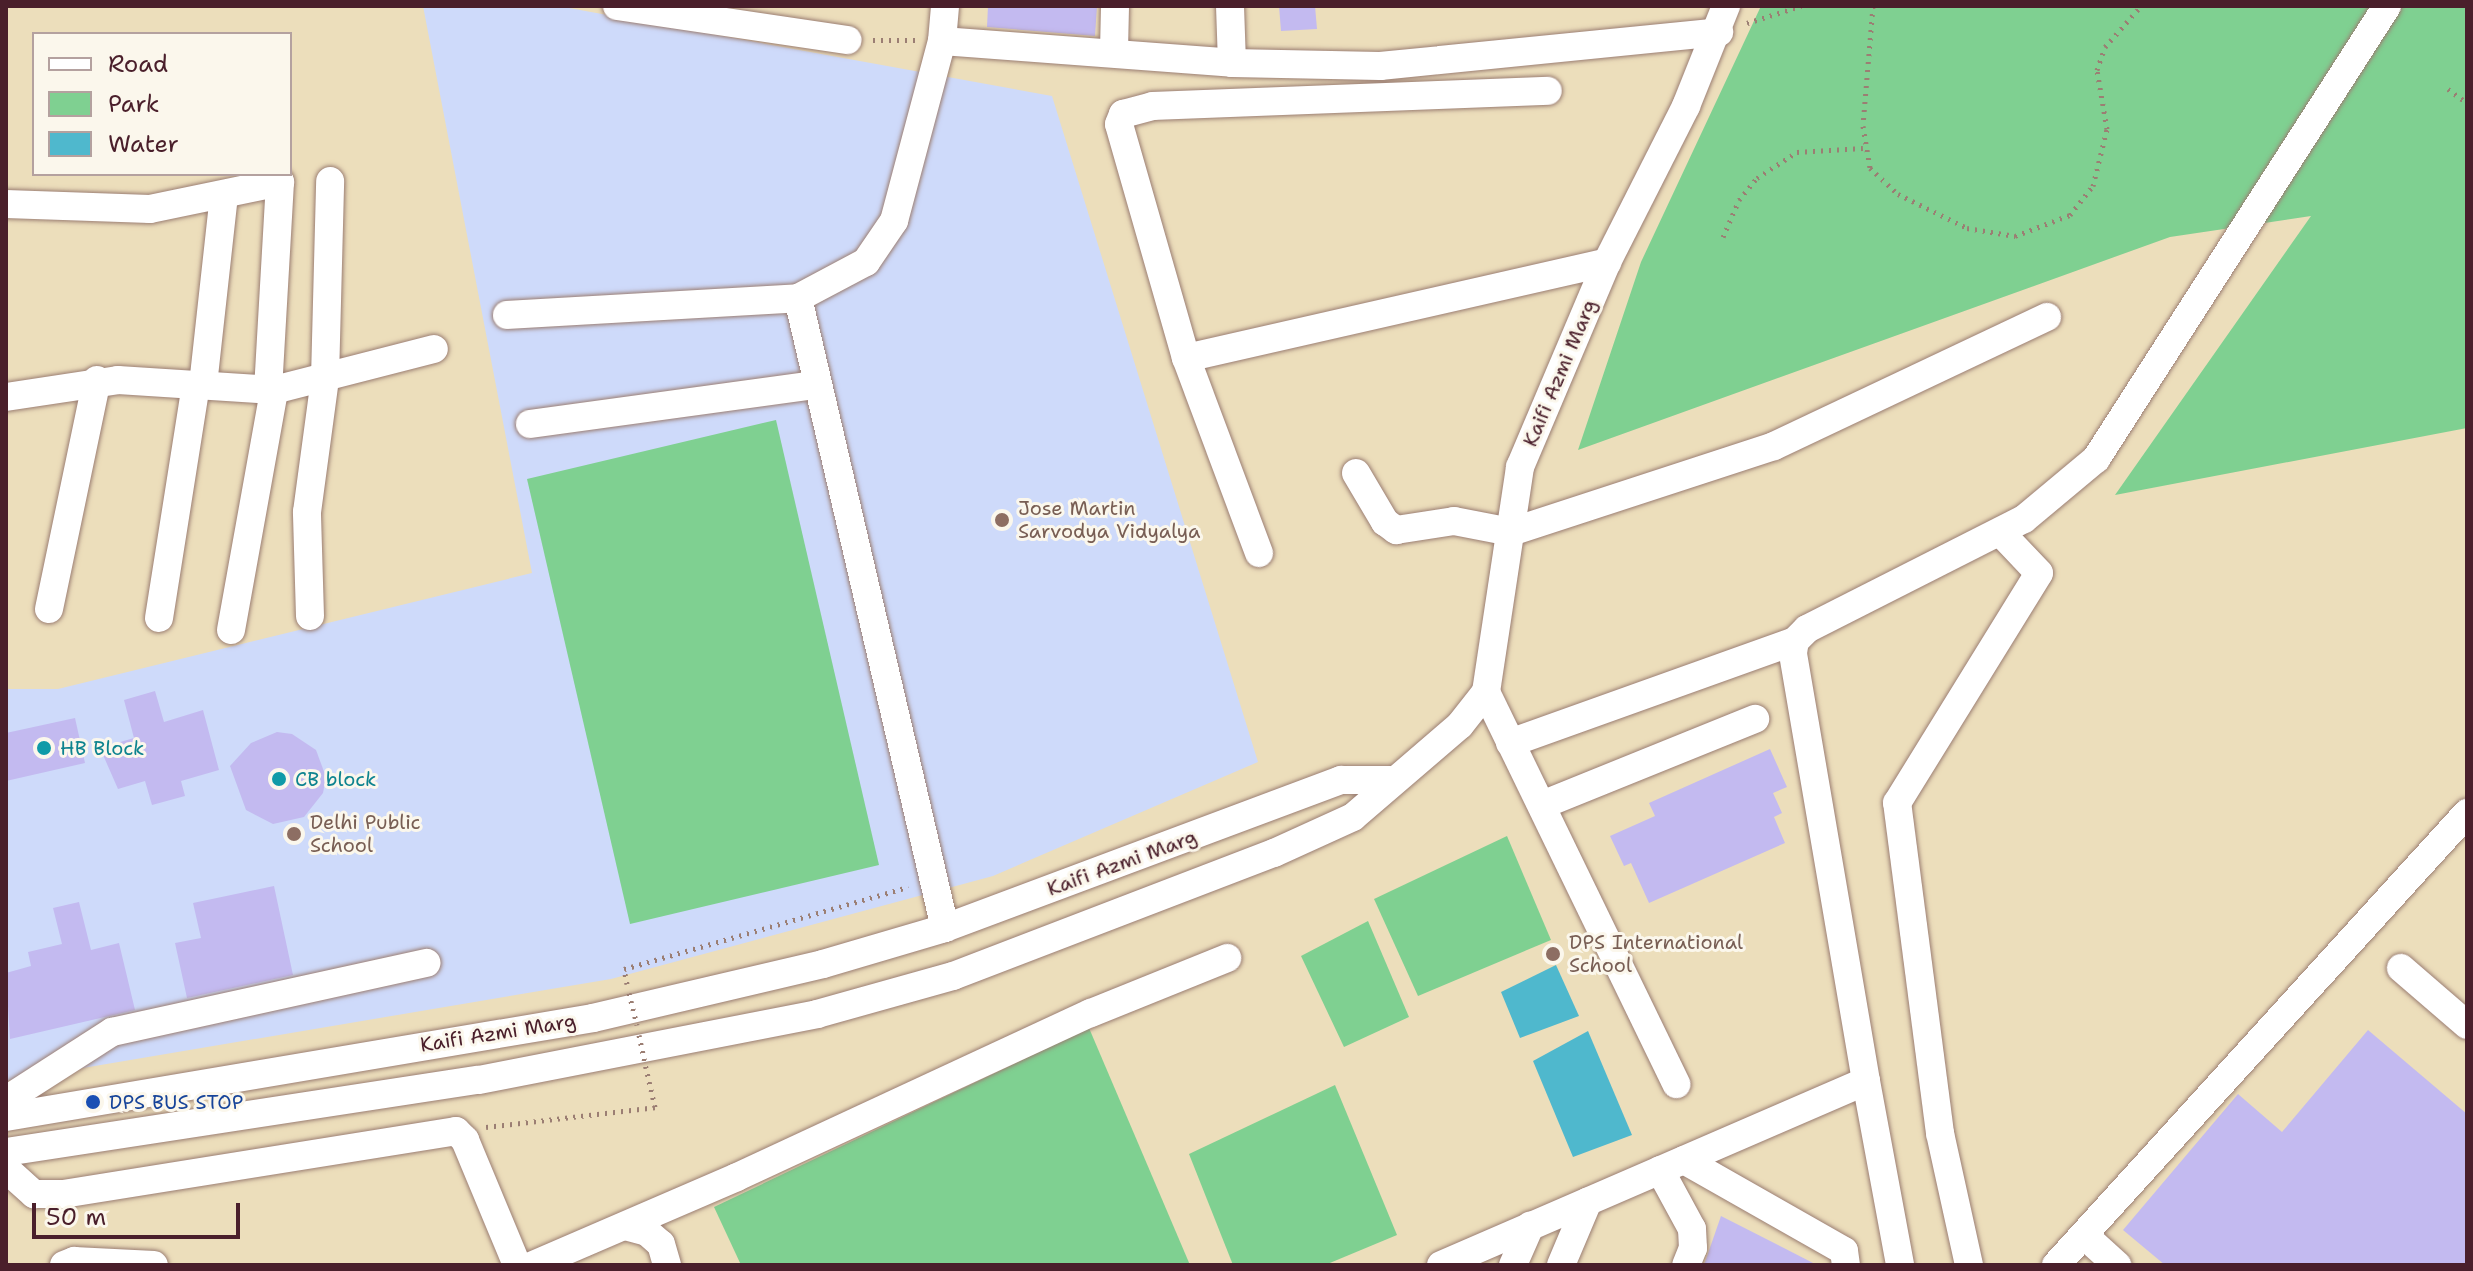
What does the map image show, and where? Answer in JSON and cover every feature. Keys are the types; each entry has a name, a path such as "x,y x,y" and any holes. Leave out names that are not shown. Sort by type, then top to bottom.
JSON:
{"street":[{"path":"617,6 756,15 848,40"},
{"path":"507,315 798,298 866,262 883,242 894,221 942,41 945,6"},
{"path":"1114,51 1115,6"},
{"path":"1230,6 1232,63"},
{"path":"1510,743 1795,641 1807,629 2001,533 2105,448 2387,6"},
{"path":"942,41 1114,51 1232,63 1380,66 1722,19"},
{"name":"Kaifi Azmi Marg","path":"6,1117 593,1018 823,964 945,928 1341,780 1390,780 1460,725 1486,692 1520,467 1607,262 1722,19"},
{"path":"1259,553 1186,358 1119,124 1123,114 1153,106 1548,91"},
{"path":"310,616 307,512 325,378 330,181"},
{"path":"6,204 150,209 280,182 271,389 231,630"},
{"path":"159,618 200,384 224,194"},
{"path":"1186,358 1607,262"},
{"path":"798,298 945,928"},
{"path":"1356,473 1385,522 1396,530 1454,521 1511,532 1774,446 2047,317"},
{"path":"6,397 97,380 271,389 434,349"},
{"path":"49,609 97,380"},
{"path":"530,424 816,385"},
{"path":"1969,1265 1940,1133 1897,803 2039,573 2001,533"},
{"path":"1795,641 1793,653 1900,1265"},
{"path":"1486,692 1676,1084"},
{"path":"1542,805 1755,719"},
{"path":"6,1152 495,1077 817,1014 953,976 1274,853 1353,817 1390,780"},
{"path":"2056,1265 2467,813"},
{"path":"533,1265 1091,1013 1227,958"},
{"path":"6,1100 112,1032 427,963"},
{"path":"2401,968 2467,1025"},
{"path":"1441,1265 1866,1081"},
{"path":"6,1198 63,1194 453,1130 465,1140 517,1265"},
{"path":"1672,1165 1692,1229 1693,1248 1686,1265"},
{"path":"1672,1165 1844,1251 1846,1265"},
{"path":"6,1169 34,1194"},
{"path":"1561,1265 1588,1201"},
{"path":"625,1226 647,1232 661,1244 667,1265"},
{"path":"1513,1265 1530,1226"},
{"path":"2084,1235 2117,1265"},
{"path":"589,1265 598,1237"},
{"path":"64,1265 74,1261 154,1265"}],"path":[{"path":"1722,19 1801,6"},
{"path":"1873,6 1863,148 1881,181 1967,228 2015,236 2042,230 2070,215 2093,186 2107,129 2097,70 2105,47 2141,6"},
{"path":"848,40 942,41"},
{"path":"2448,89 2467,103"},
{"path":"1723,237 1739,200 1757,178 1797,152 1863,148"},
{"path":"637,1025 624,969 933,879"},
{"path":"453,1130 655,1107 639,1035"}],"shaded area":[{"path":"423,6 558,6 1052,96 1258,762 993,876 611,979 6,1081 6,689 58,689 532,573"}],"green space":[{"path":"1761,6 2467,6 2467,428 2115,495 2311,216 2170,237 1578,450 1641,262"},
{"path":"776,420 879,865 630,924 527,479"},
{"path":"1507,836 1551,940 1418,996 1374,899"},
{"path":"1368,921 1409,1017 1344,1047 1301,956"},
{"path":"1089,1028 1190,1265 741,1265 714,1207"},
{"path":"1335,1085 1397,1235 1325,1265 1233,1265 1189,1154"}],"water":[{"path":"1556,965 1579,1016 1520,1038 1501,992"},
{"path":"1588,1031 1632,1135 1573,1157 1533,1061"}],"building":[{"path":"988,6 1097,6 1095,36 987,27"},
{"path":"1279,6 1315,6 1317,29 1281,31"},
{"path":"155,691 164,722 203,710 219,770 181,781 185,796 152,805 145,781 118,789 100,748 134,738 124,700"},
{"name":"HB Block","path":"75,718 85,763 6,781 6,733"},
{"name":"CB block","path":"277,732 292,734 316,750 326,777 323,793 304,817 273,824 246,810 230,766 251,743"},
{"path":"1770,749 1787,787 1773,793 1782,813 1774,817 1785,843 1649,903 1631,863 1624,866 1610,836 1655,816 1649,803"},
{"path":"274,886 293,975 187,998 175,943 201,938 193,903"},
{"path":"79,902 91,950 119,943 135,1010 10,1039 6,973 31,966 28,952 62,944 53,908"},
{"path":"2368,1030 2467,1114 2467,1265 2165,1265 2123,1230 2238,1094 2282,1132"},
{"path":"1721,1216 1817,1265 1704,1265"}],"place":[{"name":"Jose Martin Sarvodya Vidyalya","path":"1002,520"},
{"name":"HB Block","path":"44,748"},
{"name":"CB block","path":"279,779"},
{"name":"Delhi Public School","path":"294,834"},
{"name":"DPS International School","path":"1553,954"},
{"name":"DPS BUS STOP","path":"93,1102"}]}
